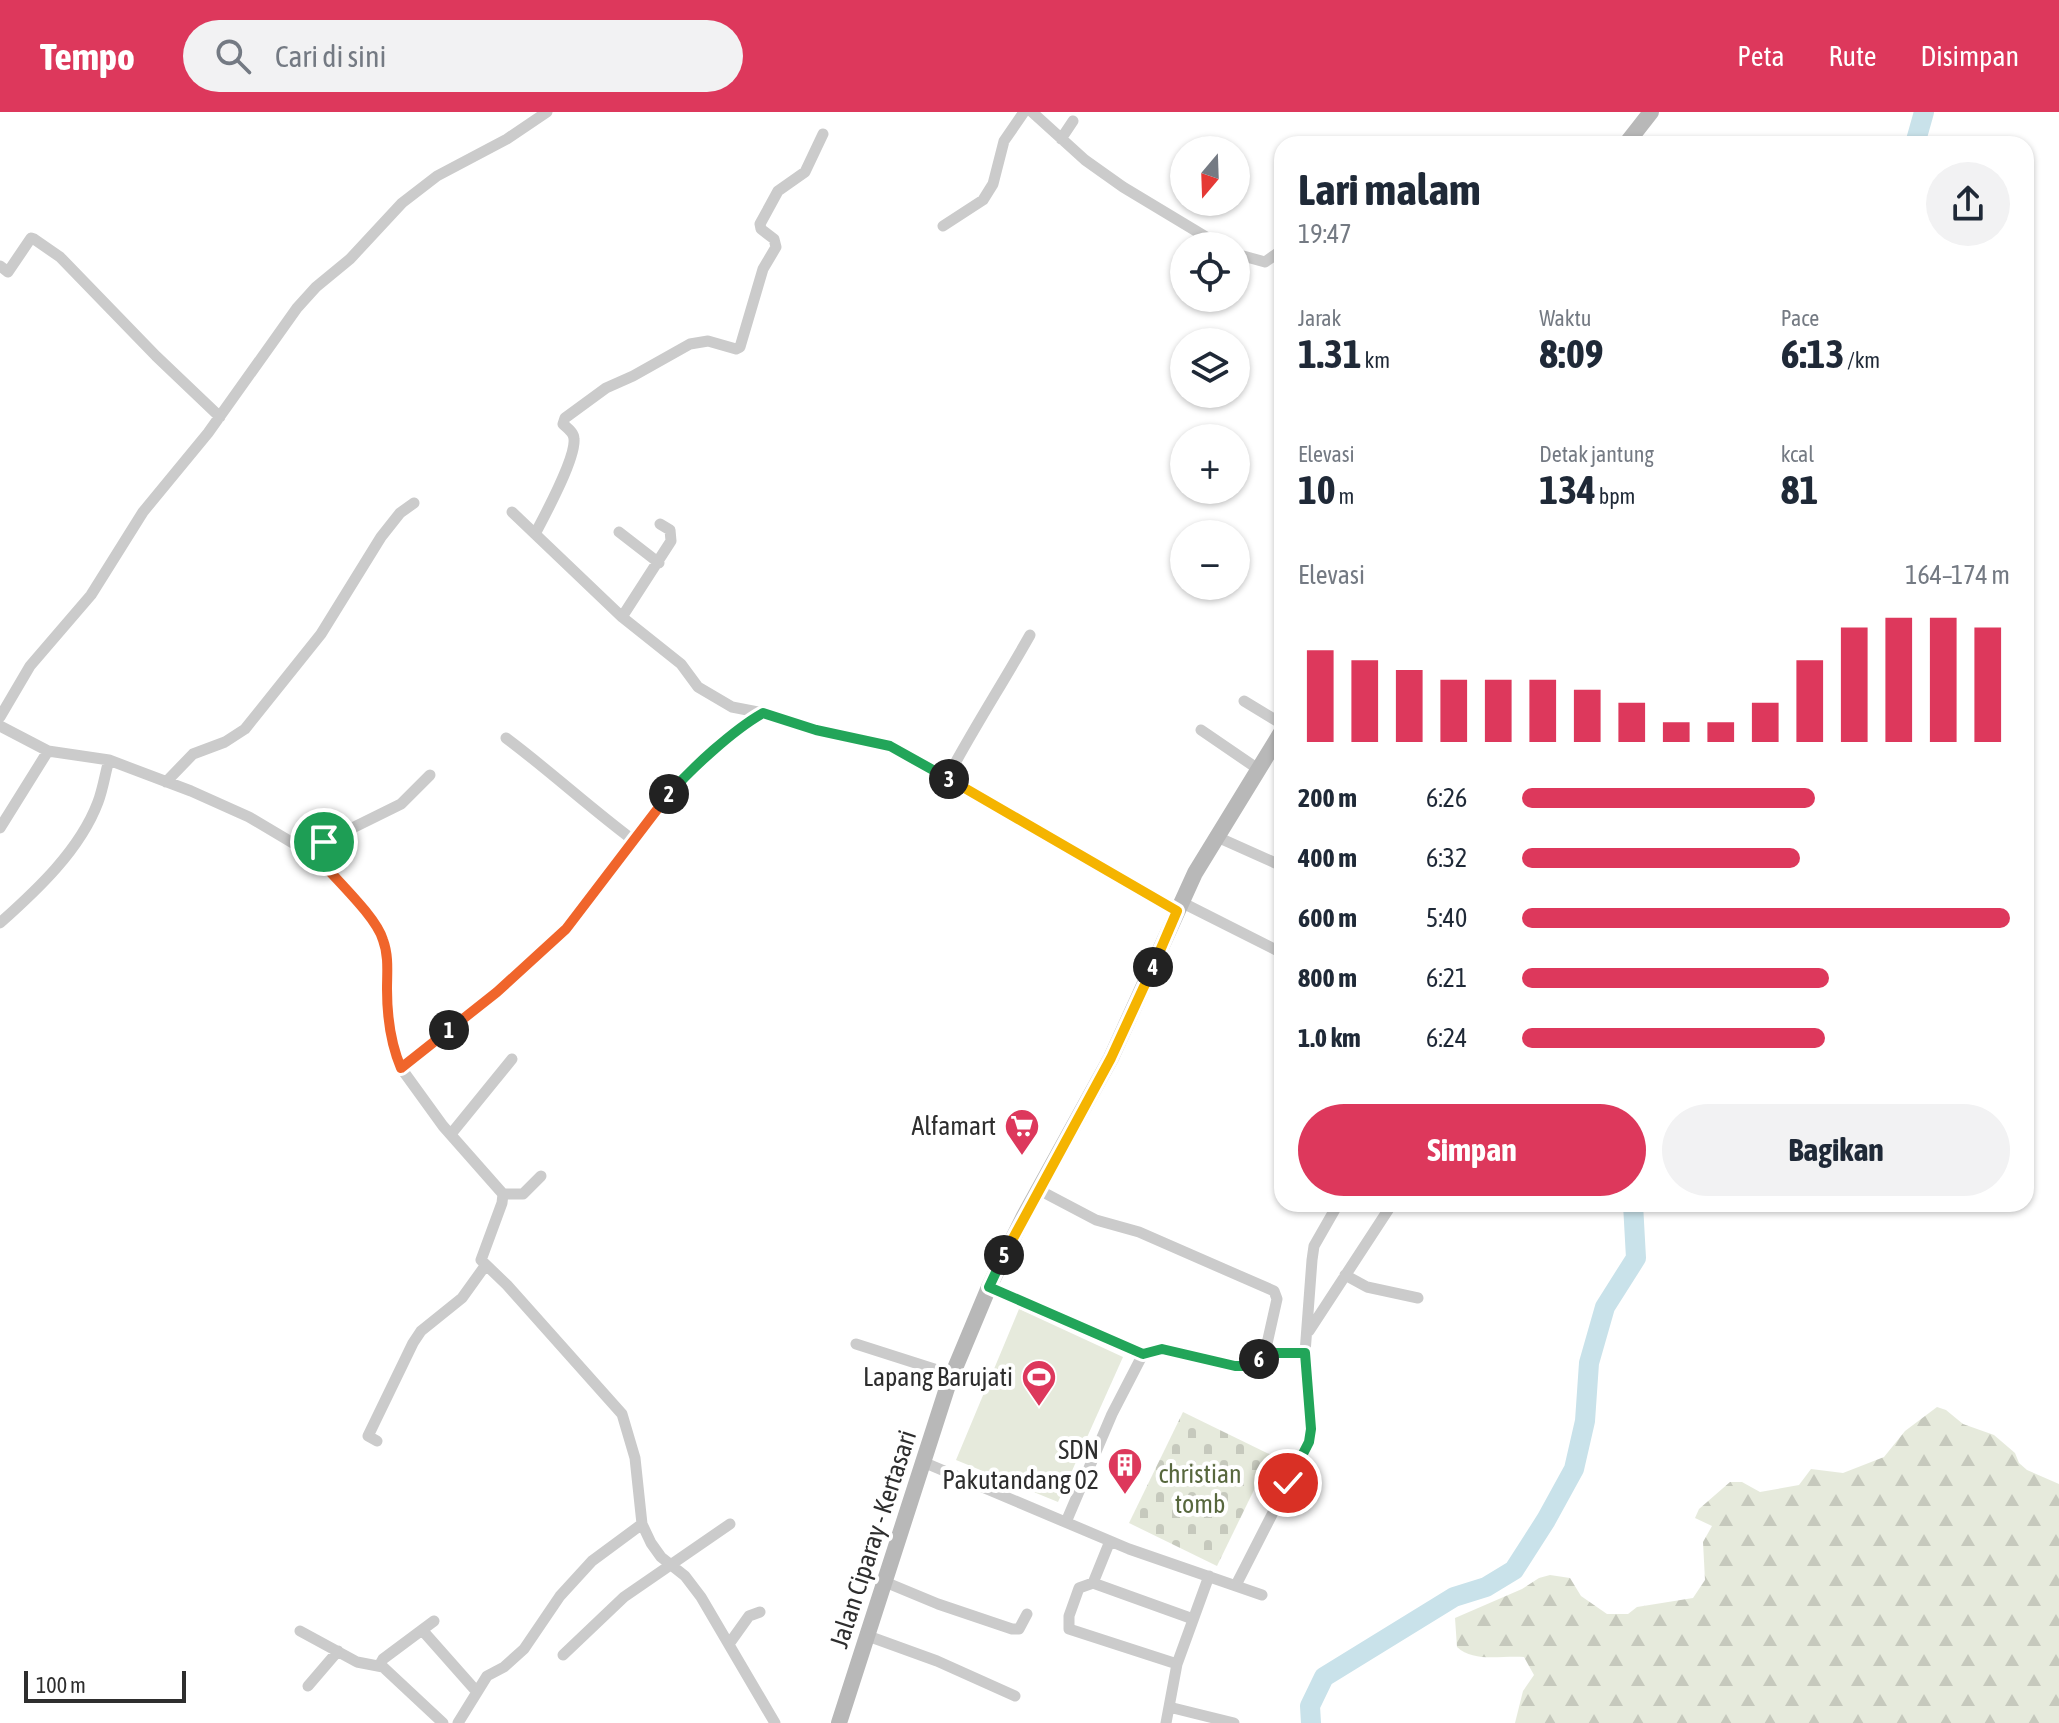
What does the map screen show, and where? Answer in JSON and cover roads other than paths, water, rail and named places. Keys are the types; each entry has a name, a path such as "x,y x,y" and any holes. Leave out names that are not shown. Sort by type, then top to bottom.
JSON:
{"main road":[{"path":"1632,136 1651,112"},
{"name":"Jalan Ciparay - Kertasari","path":"839,1723 923,1462 953,1375 989,1287 1111,1058 1179,907 1215,836 1274,744"}],"street":[{"path":"0,717 30,666 91,595 143,512 220,417 297,308 316,287 356,253 402,203 437,176 507,139 547,112"},
{"path":"943,226 983,200 993,184 1004,141 1024,112"},
{"path":"1032,112 1085,160 1198,232"},
{"path":"1061,139 1073,121"},
{"path":"535,534 553,501 574,443 572,432 563,424 565,418 606,388 690,344 708,341 736,349 740,347 763,269 776,247 774,239 761,229 760,224 778,191 805,172 823,134"},
{"path":"0,266 8,272 27,243 34,239 60,257 220,417"},
{"path":"1250,258 1265,262 1274,256"},
{"path":"166,782 188,757 225,742 245,729 321,634 381,537 400,513 414,503"},
{"path":"512,512 622,617 681,664 698,687 732,707 890,746 1179,907 1274,949"},
{"path":"622,617 659,563 672,535 660,524"},
{"path":"619,532 659,563"},
{"path":"947,778 1030,635"},
{"path":"1244,701 1274,719"},
{"path":"401,1068 497,992 566,929 682,779 745,723 763,713"},
{"path":"0,726 48,751 109,760 249,817 318,858 377,925 387,955 388,1020 393,1049 401,1068 451,1134 503,1194 481,1256 485,1266 507,1285 622,1414 635,1458 642,1524 661,1557 685,1576 701,1597 775,1723"},
{"path":"1201,730 1258,769"},
{"path":"506,738 565,783 604,820 633,840"},
{"path":"0,828 48,751"},
{"path":"0,923 81,837 98,803 109,760"},
{"path":"310,853 324,842 401,804 430,775"},
{"path":"1215,836 1274,862"},
{"path":"451,1134 512,1059"},
{"path":"503,1194 523,1194 541,1176"},
{"path":"1039,1190 1096,1220 1139,1232 1274,1291 1277,1299 1264,1357"},
{"path":"1236,1585 1309,1442 1311,1429 1305,1353 1314,1246 1333,1212"},
{"path":"1307,1335 1387,1212"},
{"path":"377,1441 368,1436 413,1343 421,1331 462,1298 485,1266"},
{"path":"1345,1275 1367,1287 1418,1298"},
{"path":"989,1287 1143,1354 1162,1349 1245,1366 1272,1353 1305,1353"},
{"path":"856,1344 953,1375"},
{"path":"1066,1522 1112,1414 1143,1354"},
{"path":"923,1462 1110,1541 1262,1595"},
{"path":"458,1723 487,1676 504,1667 524,1649 560,1596 592,1561 642,1524"},
{"path":"563,1655 624,1597 730,1524"},
{"path":"1093,1583 1110,1541"},
{"path":"1166,1723 1177,1664 1209,1576"},
{"path":"885,1582 1012,1629 1019,1629 1027,1614"},
{"path":"1177,1664 1069,1629 1069,1616 1079,1588 1093,1583 1193,1619"},
{"path":"729,1644 749,1616 760,1612"},
{"path":"379,1666 383,1659 434,1621"},
{"path":"300,1631 357,1662 388,1670 443,1723"},
{"path":"423,1631 477,1692"},
{"path":"868,1636 937,1661 1015,1696"},
{"path":"308,1686 338,1651"},
{"path":"1169,1707 1234,1723"}],"waterway":[{"path":"1917,136 1924,112"},
{"path":"1311,1723 1310,1706 1324,1677 1454,1597 1486,1587 1514,1570 1546,1520 1574,1469 1585,1421 1589,1363 1605,1307 1636,1258 1633,1212"}],"place":[{"name":"Alfamart","path":"1022,1157"},
{"name":"Lapang Barujati","path":"1039,1408"},
{"name":"SDN Pakutandang 02","path":"1125,1496"}],"park label":[{"name":"christian tomb","path":"1200,1489"}]}
